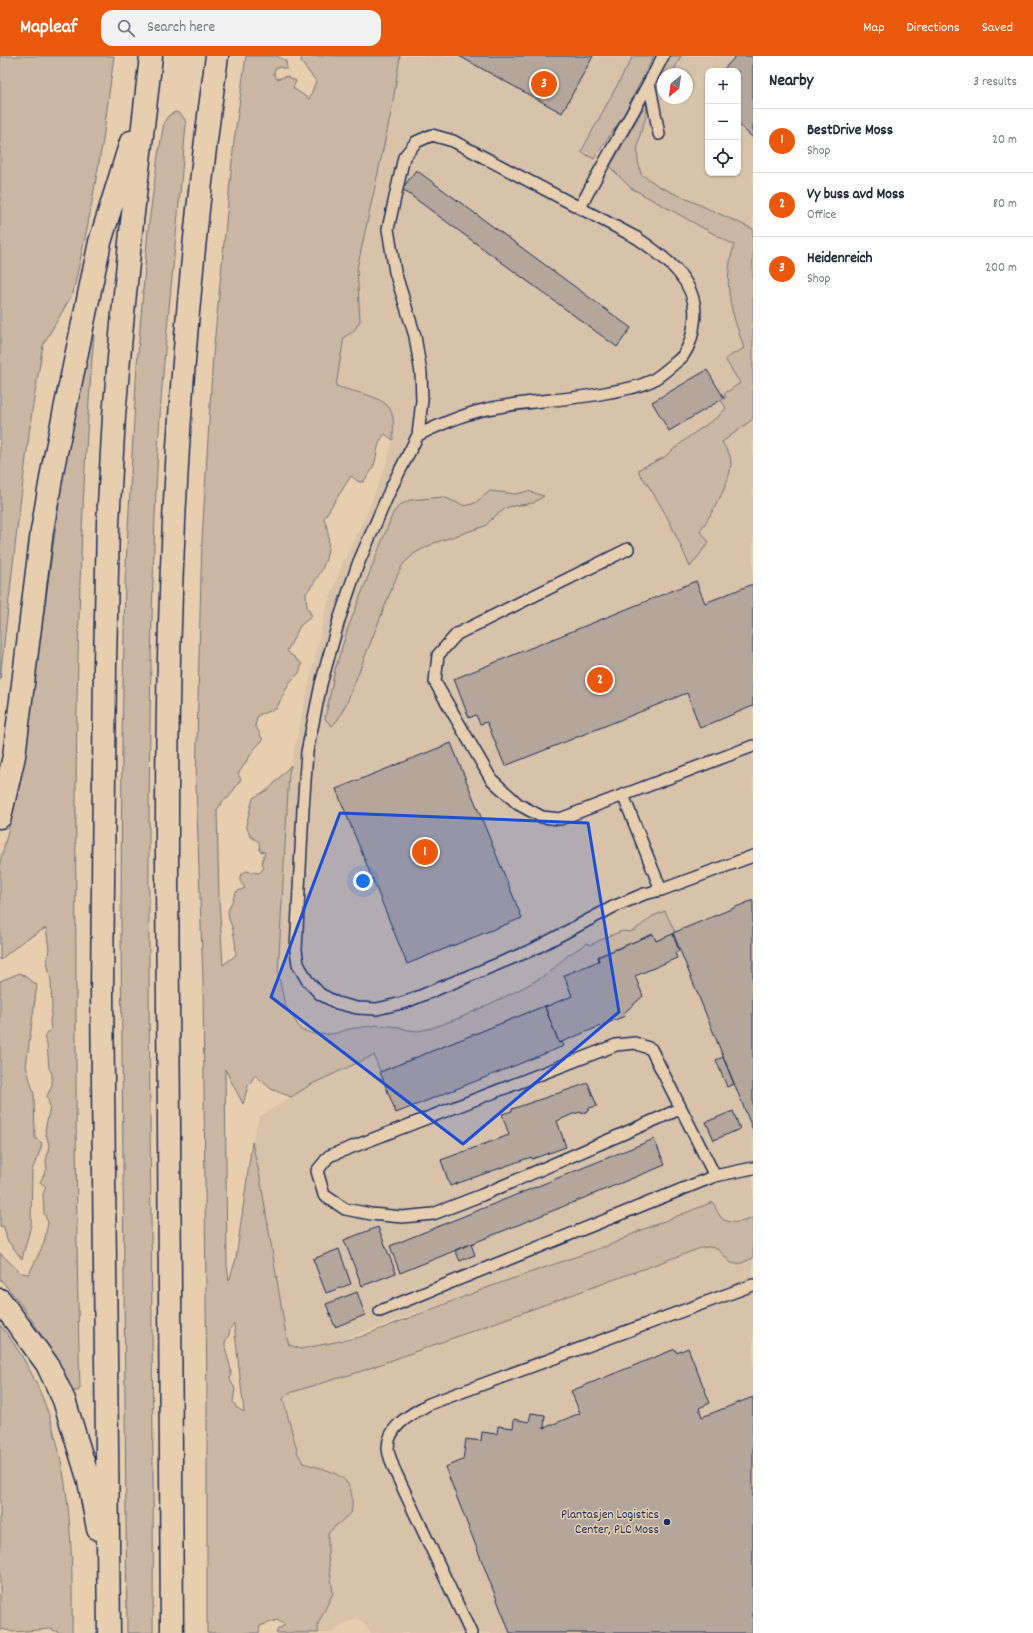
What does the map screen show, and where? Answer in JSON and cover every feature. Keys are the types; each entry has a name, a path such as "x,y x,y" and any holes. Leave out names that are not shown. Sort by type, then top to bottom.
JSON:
{"highway":[{"path":"109,1633 102,992 108,523 114,416 121,332 146,89 151,56"},
{"path":"172,1633 167,836 169,656 173,544 185,337 196,224 217,56"},
{"path":"0,817 14,756 42,531 66,398 100,242 146,89"},
{"path":"0,1300 47,1364 64,1400 89,1481 109,1588"}],"lane":[{"path":"580,208 603,163 628,122 663,56"},
{"path":"649,82 659,134"},
{"path":"418,435 448,421 484,410 528,402 596,395 624,390 651,381 671,367 684,355 692,338 695,318 692,298 684,278 664,257 637,238 453,141 432,135 416,142 404,157 388,229 395,272 414,336 421,373 422,400 418,435 391,488 358,564 339,620 321,684 306,759 296,942 298,964 307,980 320,994 337,1003 357,1008 377,1009 406,1002 534,949 613,907 644,894 661,890 753,856"},
{"path":"628,549 457,634 438,655 435,682 491,779 518,804 542,817 560,819 753,746"},
{"path":"623,795 661,890"},
{"path":"680,1109 482,1195 433,1214 402,1217 371,1214 345,1209 324,1195 318,1171 329,1156 616,1045 635,1044 650,1049 715,1176"},
{"path":"380,1311 715,1176 753,1168"},
{"path":"471,1633 394,1469 388,1448 393,1430 408,1416 429,1404 753,1285"}],"highlighted area":[{"path":"340,813 588,823 619,1012 463,1144 271,997"}],"shaded area":[{"path":"0,56 114,56 103,140 88,224 73,293 43,345 32,411 0,679"},
{"path":"246,56 277,56 286,61 287,69 279,67 275,69 274,74 277,79 287,76 296,81 293,88 309,99 316,81 301,62 302,56 400,56 392,108 357,269 360,321 353,332 344,337 336,386 366,394 386,404 393,416 393,440 385,434 382,437 374,465 368,476 363,482 359,482 351,476 324,518 328,538 326,558 323,567 313,585 306,593 307,607 312,616 300,626 287,651 302,664 299,673 290,682 276,709 258,715 255,725 263,740 255,748 238,774 241,779 229,797 223,801 217,810 219,899 223,965 236,955 233,930 228,911 236,892 245,888 240,881 240,876 246,871 259,873 264,868 262,862 265,852 260,851 259,842 250,836 246,825 253,798 269,789 291,765 289,773 278,973 285,1005 301,1030 314,1034 333,1034 349,1029 377,1025 399,1027 418,1031 432,1028 462,1017 515,992 548,974 567,956 587,943 590,945 623,931 629,932 635,930 653,916 665,911 675,932 656,941 653,934 598,956 599,961 564,975 572,996 380,1072 374,1055 310,1085 291,1097 271,1089 255,1075 248,1086 243,1104 225,1069 227,1266 229,1281 236,1259 252,1142 260,1177 286,1335 289,1345 301,1349 360,1337 489,1287 612,1244 639,1231 713,1202 720,1216 727,1221 740,1222 753,1218 753,1258 743,1262 737,1264 733,1263 714,1248 701,1248 359,1372 289,1393 283,1399 298,1454 303,1463 326,1470 341,1477 350,1489 352,1497 351,1512 328,1533 328,1557 333,1593 318,1624 319,1633 276,1633 278,1629 285,1625 277,1620 260,1626 259,1633 207,1633 207,1399 203,981 196,784 202,540 213,355 234,141","holes":["234,1324 244,1412 237,1408 233,1402 235,1389 230,1380 231,1371 225,1348 225,1341"]},
{"path":"400,56 654,56 622,118 594,159 610,167 657,80 657,104 693,104 693,68 663,68 669,56 753,56 753,1218 744,1222 727,1221 721,1217 713,1202 639,1231 612,1244 341,1340 301,1349 289,1345 286,1335 260,1177 252,1142 259,1117 310,1085 394,1027 377,1025 349,1029 333,1034 314,1034 301,1030 285,1005 278,973 289,773 325,612 341,567 367,513 385,467 393,440 394,422 357,392 336,386 344,337 353,332 360,321 357,269 392,108"},
{"path":"633,56 654,56 622,118 594,159 581,152"},
{"path":"669,56 681,56 675,68 663,68"},
{"path":"646,103 646,117 640,135 638,149 638,161 641,174 660,187 753,229 753,419 722,442 730,456 731,464 729,474 721,495 700,531 709,542 690,567 668,518 639,473 639,469 663,458 690,436 719,416 726,408 721,400 726,397 724,394 740,383 725,359 744,348 735,321 728,286 730,260 734,245 631,188 610,167"},
{"path":"175,112 182,116 186,124 159,424 155,523 149,818 153,1633 127,1633 121,929 125,583 137,365 148,230 164,123 168,116"},
{"path":"94,334 83,498 78,662 76,826 76,1090 80,1388 78,1391 72,1391 30,1317 0,1279 0,1253 21,1273 29,1274 44,1243 48,1223 44,1213 43,1194 46,1187 40,1182 47,1169 46,1162 49,1145 45,1130 50,1107 47,1096 52,1085 52,1074 49,1068 47,1044 44,1038 51,1029 50,1021 52,1009 51,981 47,961 49,949 46,928 23,941 0,960 0,862 20,785 67,446 90,337"},
{"path":"490,491 516,494 528,491 544,496 533,503 508,507 495,516 485,526 434,543 415,553 403,564 396,578 347,702 339,718 332,726 325,719 335,670 348,628 393,513 400,505 410,500 443,497 465,506 475,503"},
{"path":"20,973 37,985 26,1066 34,1094 35,1138 42,1143 32,1170 31,1225 22,1259 7,1240 4,1227 0,1226 0,981"},
{"path":"708,1246 715,1247 732,1263 739,1263 753,1258 753,1633 370,1633 363,1622 357,1618 343,1625 332,1633 319,1633 318,1624 333,1593 328,1557 328,1533 336,1524 350,1513 341,1475 303,1463 298,1454 283,1399 289,1393 359,1372"},
{"path":"0,1325 24,1359 41,1395 54,1433 63,1472 68,1511 71,1552 72,1633 60,1633 51,1629 13,1632 2,1629 0,1632"}],"building":[{"path":"459,56 593,56 562,113"},
{"path":"736,56 753,56 753,138 741,127 741,68 725,68"},
{"path":"416,170 631,328 617,347 402,189"},
{"path":"707,370 724,398 669,431 652,402"},
{"path":"696,581 705,603 753,584 753,706 700,728 687,693 505,766 487,722 480,724 476,715 469,718 454,679"},
{"path":"451,743 522,918 407,964 336,789"},
{"path":"753,900 753,1130 673,933"},
{"path":"653,934 656,941 673,934 679,951 675,953 677,958 635,976 643,996 624,1013 625,1016 559,1043 545,1007 572,996 564,975 599,961 598,957"},
{"path":"547,1005 545,1007 559,1043 562,1042 564,1046 396,1113 380,1072"},
{"path":"723,1057 734,1084 727,1087 716,1060"},
{"path":"588,1083 597,1106 589,1108 589,1110 582,1114 581,1112 573,1114 557,1121 566,1147 532,1159 531,1157 450,1186 441,1160 509,1135 502,1114 512,1111 512,1109"},
{"path":"733,1111 740,1129 714,1140 706,1122"},
{"path":"654,1139 665,1165 400,1273 390,1246"},
{"path":"378,1227 396,1273 362,1286 344,1240"},
{"path":"471,1244 475,1255 460,1261 455,1250"},
{"path":"339,1249 351,1284 326,1293 313,1259"},
{"path":"357,1292 365,1315 335,1327 326,1304"},
{"path":"688,1348 710,1403 699,1408 702,1417 753,1397 753,1633 510,1633 445,1467 463,1460 466,1439 481,1441 482,1432 497,1434 498,1426 513,1428 514,1419 529,1422 531,1413 545,1415 544,1428 580,1413 571,1391 675,1349 677,1353"}],"place":[{"name":"Heidenreich","path":"544,84"},
{"name":"Vy buss avd Moss","path":"600,680"},
{"name":"BestDrive Moss","path":"425,852"},
{"name":"Plantasjen Logistics Center, PLC Moss","path":"667,1522"}]}
